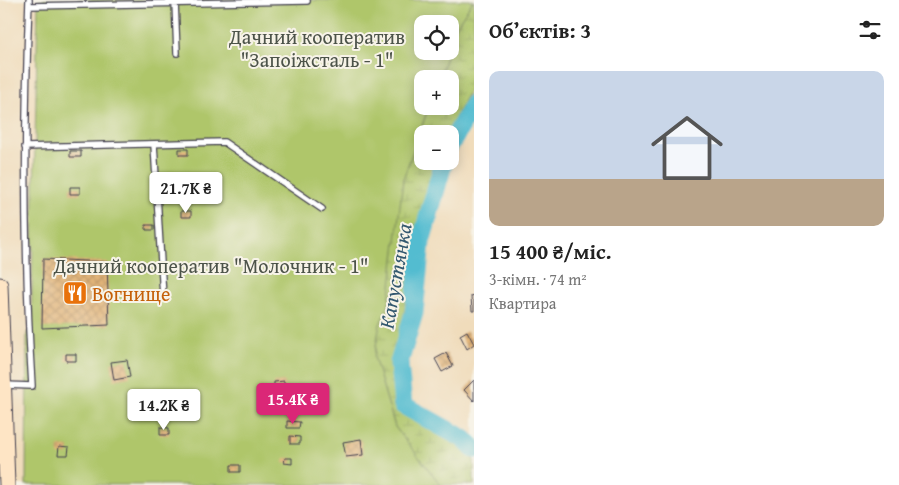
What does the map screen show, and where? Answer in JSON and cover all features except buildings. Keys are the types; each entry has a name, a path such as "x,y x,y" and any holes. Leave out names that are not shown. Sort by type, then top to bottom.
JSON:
{"main road":[{"path":"0,285 7,485"}],"lane":[{"path":"3,385 32,386 27,301 25,147 29,3 307,1"},
{"path":"175,2 177,53"},
{"path":"25,147 224,142 322,209"},
{"path":"154,144 163,297"}],"green space":[{"name":"Дачний кооператив \"Молочник - 1\"","path":"38,0 473,0 459,22 459,15 414,15 414,60 445,60 441,70 414,70 414,115 426,115 422,125 414,125 414,148 403,179 389,304 380,324 374,357 395,427 441,485 26,485 27,332 31,331"},
{"path":"474,0 474,81 459,110 459,70 441,70 445,60 459,60 459,22"},
{"path":"426,115 457,115 452,125 422,125"},
{"path":"414,148 414,170 434,170 418,233 401,334 393,362 394,407 456,441 474,460 474,485 440,485 395,427 374,358 403,179"}],"waterway":[{"name":"Капустянка","path":"459,129 474,103"},
{"name":"Капустянка","path":"441,170 421,242 414,313 399,363 403,405 464,439 474,449"}],"place":[{"name":"Вогнище","path":"75,293"}],"park label":[{"name":"Дачний кооператив \"Запоіжсталь - 1\"","path":"317,48"}]}
